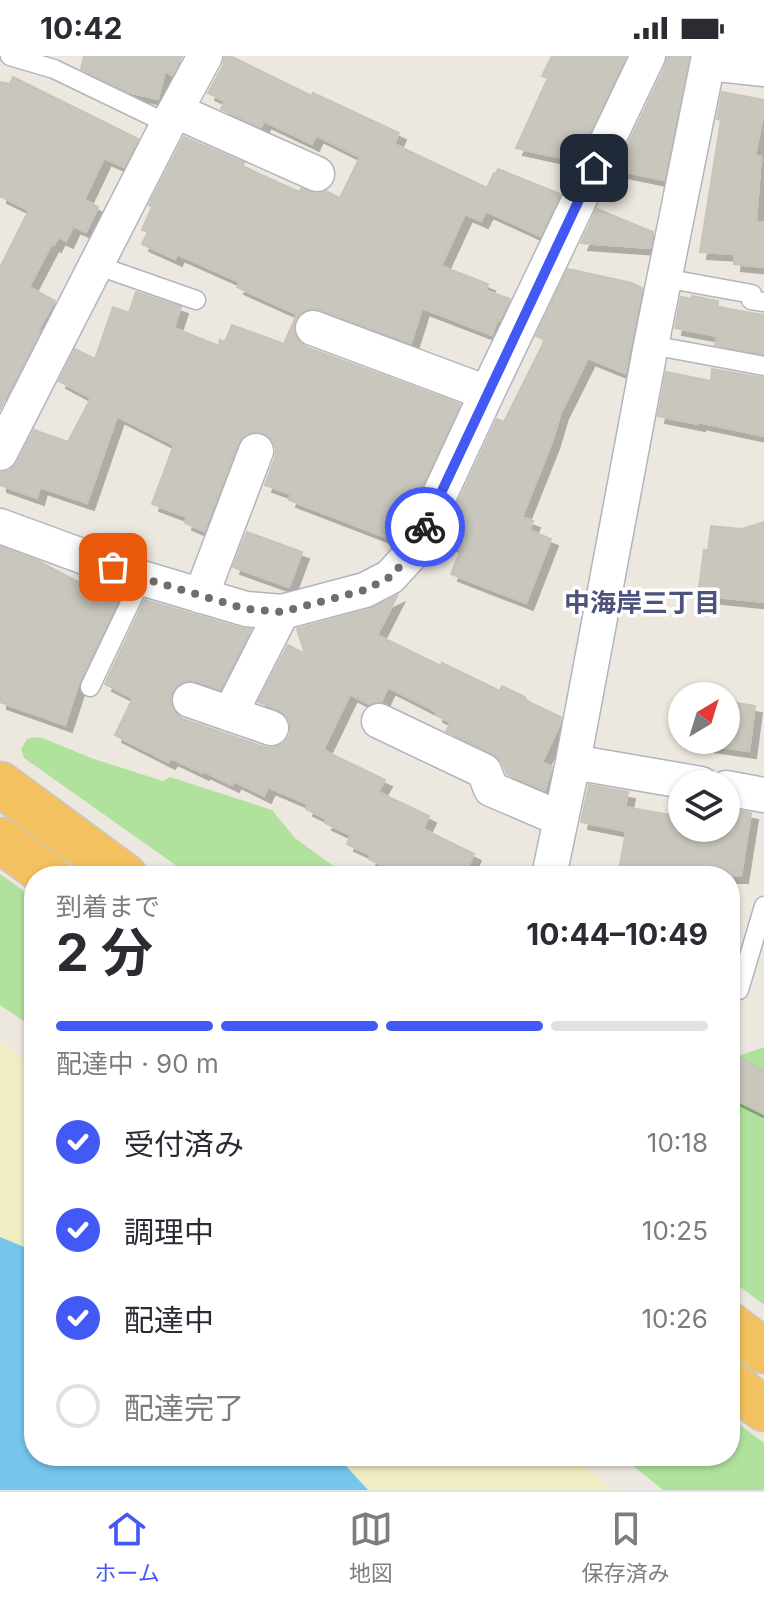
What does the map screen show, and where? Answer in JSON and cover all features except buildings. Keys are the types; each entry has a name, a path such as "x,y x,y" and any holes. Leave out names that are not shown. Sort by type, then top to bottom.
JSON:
{"highway":[{"path":"0,784 111,866"},
{"path":"0,840 35,866"},
{"path":"740,1333 764,1351"},
{"path":"740,1391 764,1409"}],"street":[{"path":"0,453 10,409 96,265 205,56"},
{"path":"0,526 142,578 246,609 282,612 365,590 390,577 413,552 648,56"},
{"path":"551,866 708,60 764,69"},
{"path":"172,117 317,174"},
{"path":"313,328 487,393"},
{"path":"201,596 256,451"},
{"path":"230,714 282,612"},
{"path":"190,700 271,728"},
{"path":"379,721 484,771 491,789 561,819"},
{"path":"573,762 668,778"},
{"path":"740,791 764,795"}],"lane":[{"path":"10,56 54,69 172,117"},
{"path":"96,265 196,300"},
{"path":"664,278 752,294 751,300 764,302"},
{"path":"651,345 764,366"},
{"path":"90,687 142,578"},
{"path":"740,987 764,906"}],"green space":[{"path":"43,738 91,758 163,781 170,777 272,810 295,838 333,866 177,866 24,758 21,749 27,739"},
{"path":"0,874 24,891 24,1021 0,1005"},
{"path":"764,1047 764,1305 740,1287 740,1055"},
{"path":"740,1425 764,1443 764,1490 663,1490 633,1466 740,1466"}],"sand":[{"path":"0,1042 24,1059 24,1247 0,1237"},
{"path":"346,1466 584,1466 614,1490 368,1490"}],"water":[{"path":"0,1237 24,1247 24,1466 346,1466 368,1490 0,1490"}],"way so far":[{"path":"113,567 246,609 282,612 365,590 390,577 413,552 425,527"}],"district":[{"name":"中海岸三丁目","path":"642,602"}],"route":[{"path":"425,527 594,168"}]}
